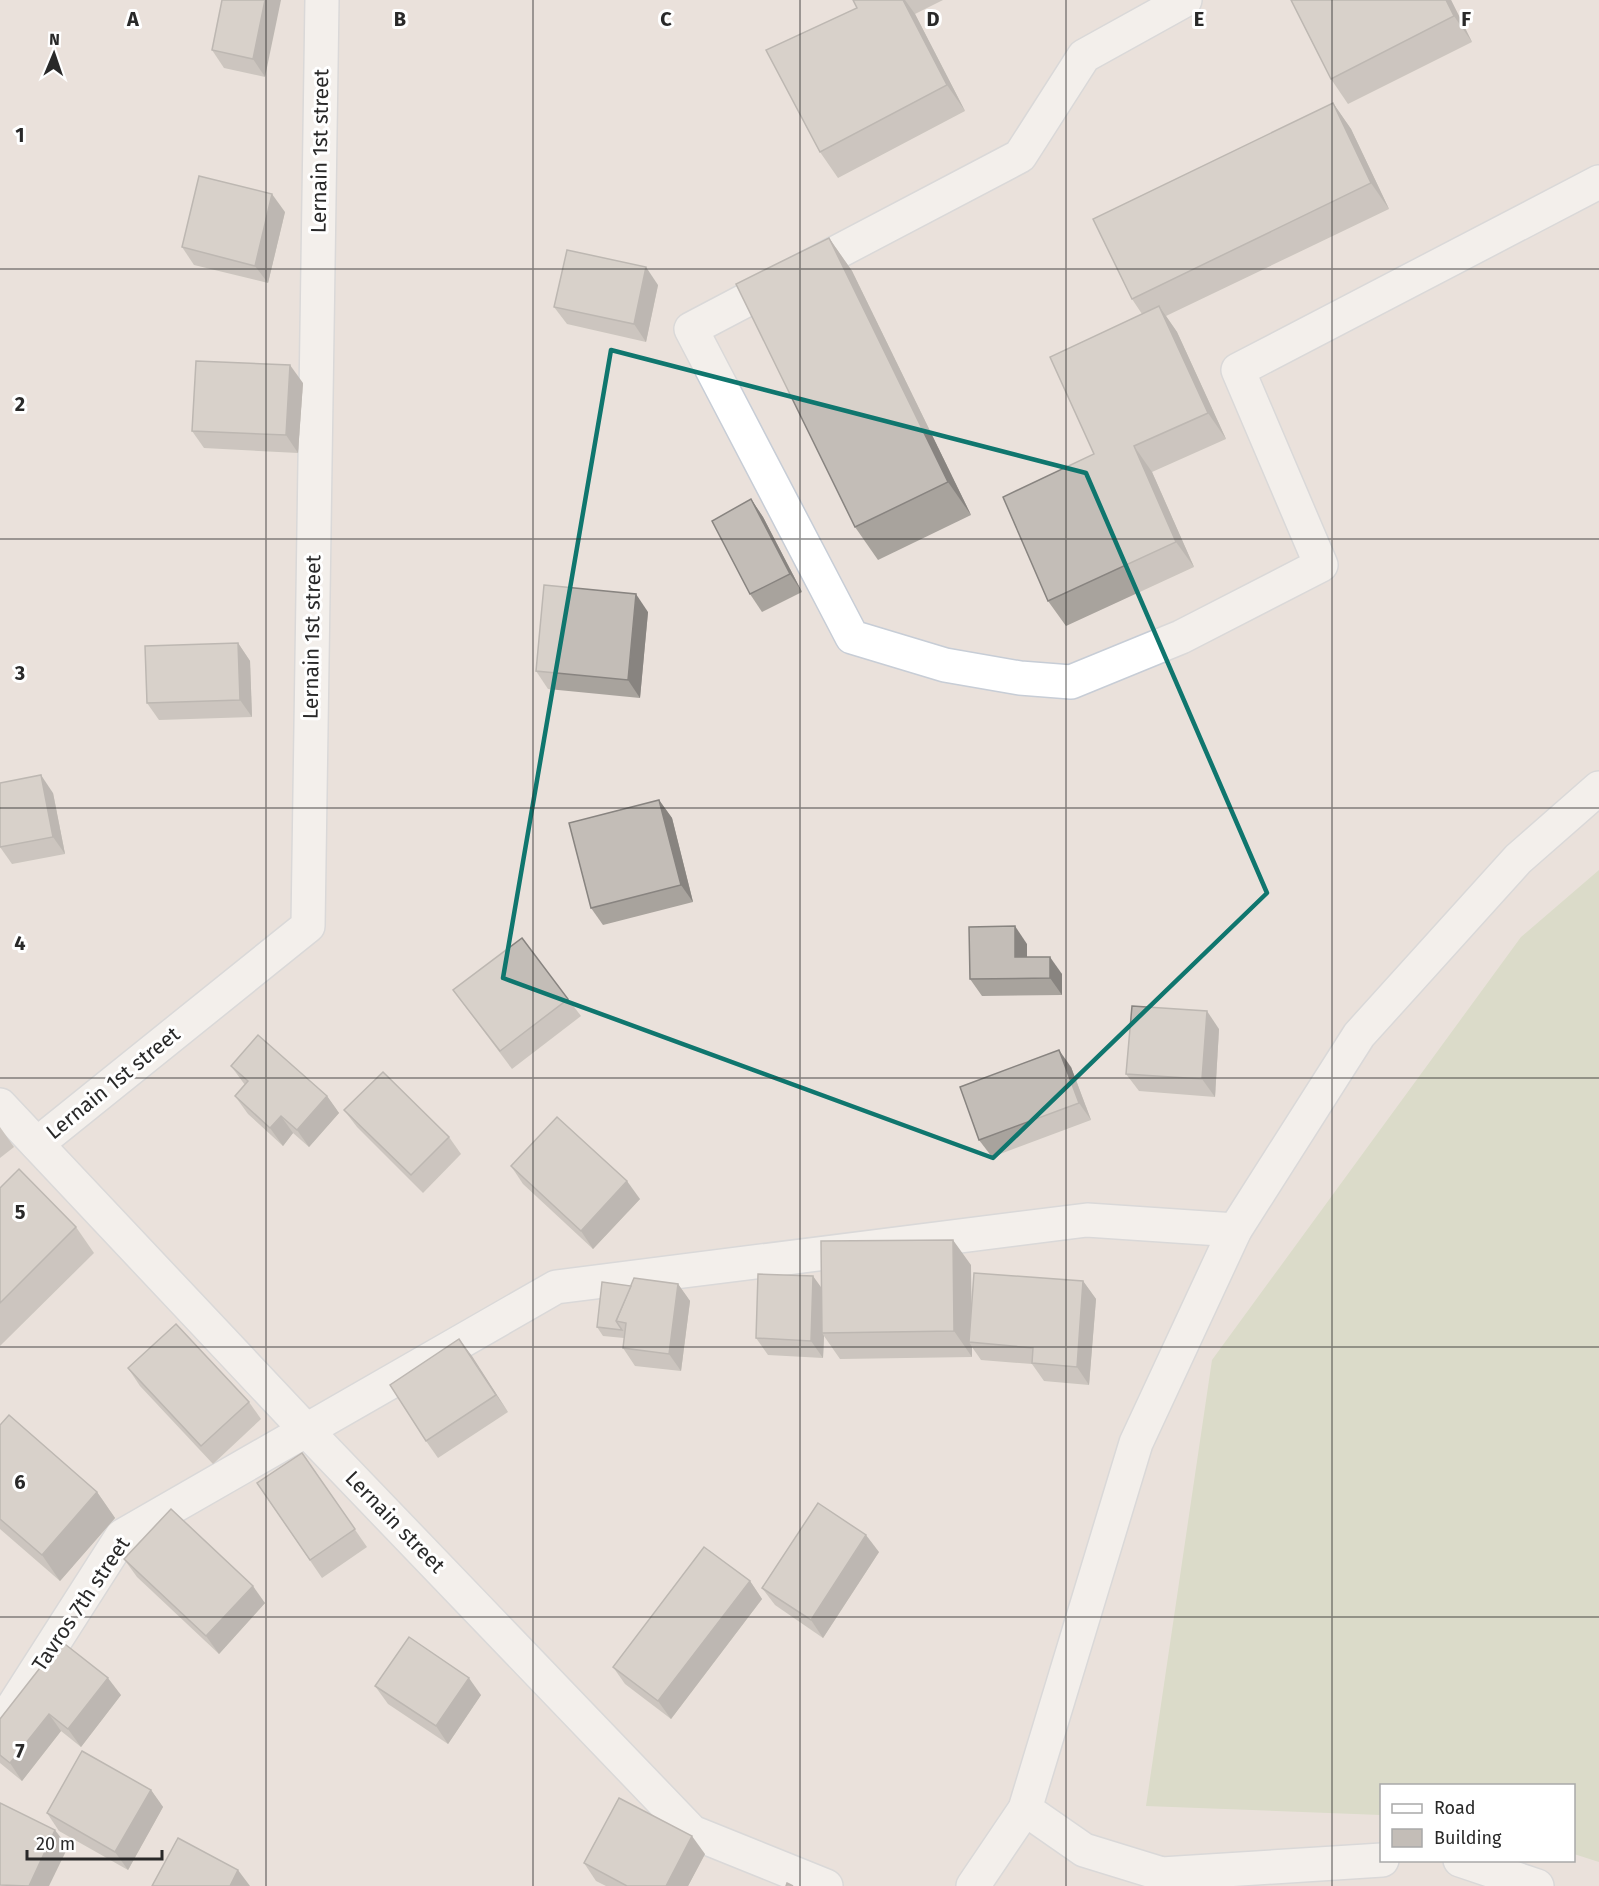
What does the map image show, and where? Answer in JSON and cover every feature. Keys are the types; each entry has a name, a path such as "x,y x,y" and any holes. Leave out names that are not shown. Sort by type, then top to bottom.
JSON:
{"street":[{"name":"Lernain 1st street","path":"37,1144 308,926 322,0"},
{"path":"1185,0 1084,56 1020,156 691,328 852,637 945,665 1020,678 1071,682 1181,637 1321,565 1238,370 1599,182"},
{"path":"973,1886 1025,1809 1136,1443 1235,1230 1359,1035 1518,859 1599,788"},
{"name":"Lernain street","path":"0,1105 692,1833 826,1886"},
{"name":"Tavros 7th street","path":"0,1727 122,1536 556,1287 1087,1220 1235,1230"},
{"path":"1025,1809 1084,1850 1162,1874 1380,1860"},
{"path":"1466,1862 1537,1886"}],"highlighted area":[{"path":"611,350 1086,473 1267,893 993,1158 503,978"}],"green space":[{"path":"1599,870 1599,1862 1575,1854 1575,1784 1380,1784 1380,1815 1146,1806 1212,1360 1521,937"}],"building":[{"path":"222,0 265,0 253,59 212,50"},
{"path":"853,0 903,0 947,85 820,152 766,50 857,8"},
{"path":"1291,0 1446,0 1454,16 1331,79"},
{"path":"1333,103 1371,183 1132,299 1093,219"},
{"path":"199,176 272,194 255,266 182,247"},
{"path":"829,238 948,482 855,527 736,284"},
{"path":"567,250 646,267 634,324 554,307"},
{"path":"1159,306 1208,413 1134,446 1176,542 1048,601 1003,497 1094,454 1050,357"},
{"path":"196,361 290,365 286,435 192,431"},
{"path":"751,499 790,574 750,594 712,521"},
{"path":"544,585 636,594 628,680 536,671"},
{"path":"238,643 240,700 147,703 145,646"},
{"path":"41,775 53,837 0,847 0,783"},
{"path":"659,800 681,885 591,908 569,823"},
{"path":"1015,926 1015,957 1050,957 1050,978 970,979 969,927"},
{"path":"522,938 568,999 500,1051 453,990"},
{"path":"1132,1006 1207,1011 1202,1079 1126,1074"},
{"path":"258,1035 327,1096 297,1130 281,1116 270,1128 235,1096 248,1081 231,1066"},
{"path":"1059,1050 1079,1103 979,1140 960,1087"},
{"path":"383,1072 449,1137 411,1175 344,1110"},
{"path":"557,1117 627,1181 581,1231 511,1166"},
{"path":"19,1169 76,1227 0,1303 0,1188"},
{"path":"953,1240 954,1331 822,1333 821,1241"},
{"path":"974,1273 1083,1281 1077,1367 1032,1363 1033,1348 969,1342"},
{"path":"758,1274 813,1276 811,1341 756,1338"},
{"path":"634,1278 678,1284 669,1354 623,1348 626,1323 616,1321"},
{"path":"602,1282 631,1286 616,1321 622,1330 597,1327"},
{"path":"176,1324 249,1402 201,1446 128,1368"},
{"path":"459,1339 496,1395 426,1441 390,1385"},
{"path":"9,1415 97,1492 42,1555 0,1519 0,1425"},
{"path":"302,1453 355,1529 310,1560 257,1483"},
{"path":"818,1503 866,1535 811,1620 762,1588"},
{"path":"171,1509 253,1586 206,1636 124,1559"},
{"path":"704,1547 750,1581 658,1701 613,1667"},
{"path":"409,1637 469,1678 436,1726 375,1686"},
{"path":"61,1641 108,1678 68,1729 49,1714 10,1763 0,1755 0,1719"},
{"path":"82,1751 151,1790 115,1852 47,1813"},
{"path":"619,1798 692,1836 666,1886 627,1886 584,1863"},
{"path":"0,1803 55,1830 29,1886 0,1885"},
{"path":"178,1838 238,1870 230,1886 152,1886"}]}
